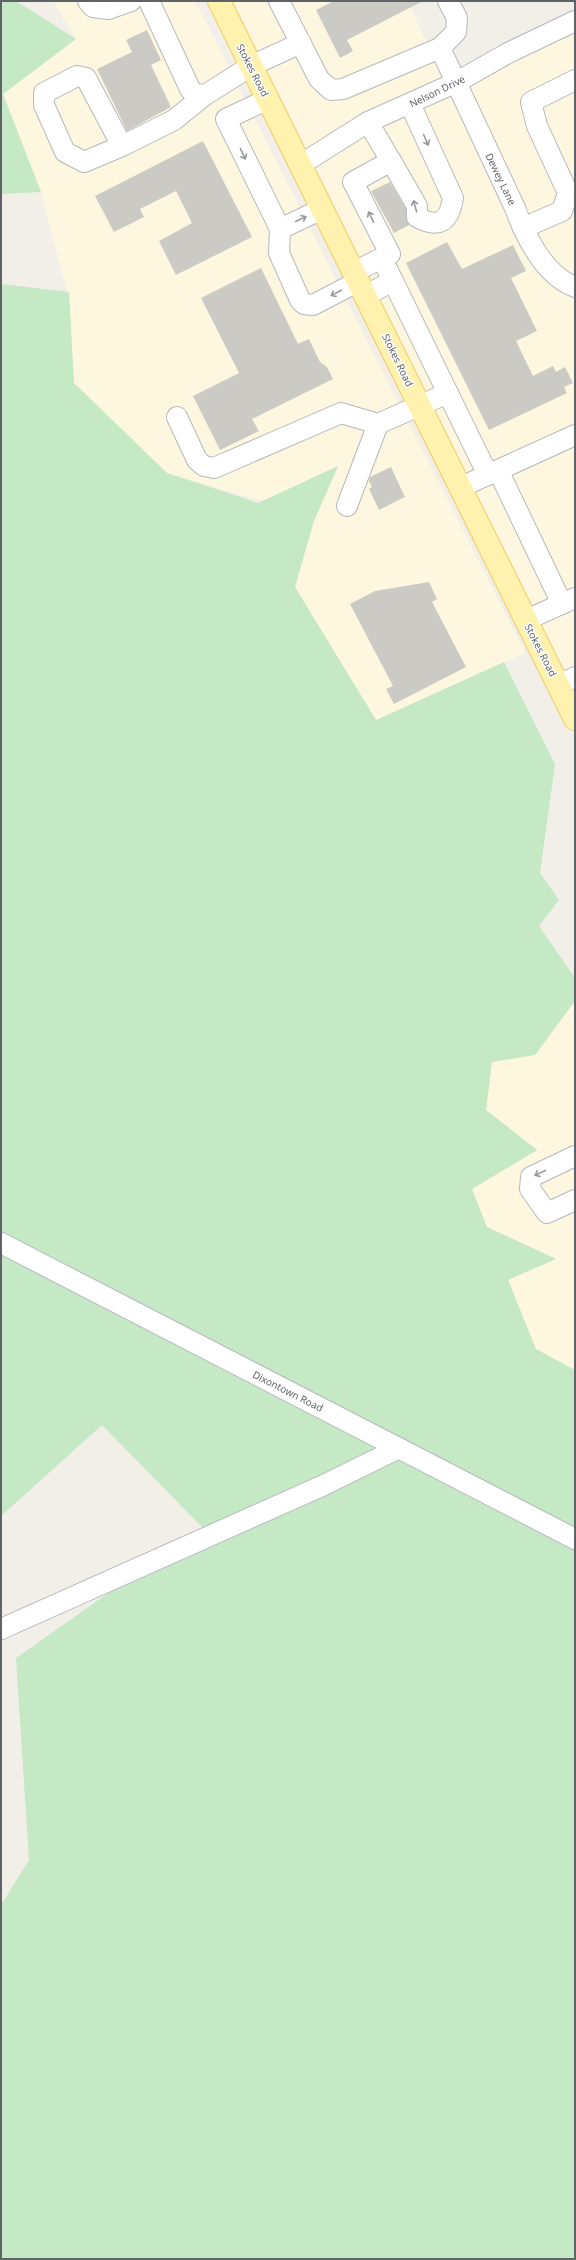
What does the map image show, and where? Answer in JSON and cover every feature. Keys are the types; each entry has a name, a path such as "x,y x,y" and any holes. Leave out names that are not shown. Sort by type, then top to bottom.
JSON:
{"main road":[{"name":"Stokes Road","path":"219,1 526,620 567,681 575,719"}],"street":[{"path":"88,1 93,7 108,9 132,1"},
{"path":"148,1 190,89 194,94 205,95"},
{"path":"284,2 301,43 319,79 332,90 343,89 440,48 456,32 457,18 448,1"},
{"name":"Nelson Drive","path":"300,165 368,122 457,82 508,53 575,21"},
{"path":"122,146 174,120 205,95 252,66 301,43"},
{"name":"Dewey Lane","path":"440,48 457,82 523,228 551,273 575,287"},
{"path":"523,228 562,211 568,193 537,126 531,102 575,80"},
{"path":"268,99 226,119 280,229 279,253 300,300 304,304 313,305 360,283 393,281"},
{"path":"368,122 417,206 417,217 429,224 443,221 451,212 453,198 410,104"},
{"path":"360,283 382,258 390,254 353,182 391,161"},
{"path":"280,229 322,209"},
{"path":"382,258 448,393 569,601 526,620"},
{"path":"177,417 197,460 204,466 214,468 341,413 378,424 448,393"},
{"path":"347,506 378,424"},
{"path":"461,487 575,435"},
{"path":"575,1156 531,1177 530,1189 547,1213 575,1200"},
{"name":"Dixontown Road","path":"1,1242 575,1539"},
{"path":"1,1629 330,1482 399,1448"}],"shaded area":[{"path":"53,1 195,1 525,653 376,720 295,587 314,521 338,467 262,501 167,473 74,383 69,299 41,192 3,94 76,39"},
{"path":"219,1 408,1 446,87 575,21 575,719"},
{"path":"575,1001 575,1370 536,1349 508,1279 556,1258 487,1227 472,1189 537,1150 486,1110 492,1062 535,1055"}],"green space":[{"path":"1,1 16,1 76,39 3,94 41,192 1,194"},
{"path":"1,284 69,292 74,383 167,473 258,503 338,466 314,521 295,587 376,720 504,662 555,764 540,873 559,900 539,926 575,978 575,1001 535,1055 492,1062 486,1110 537,1150 472,1189 487,1227 556,1259 508,1280 536,1349 575,1370 575,2259 1,2259 1,1905 29,1860 16,1658 202,1527 102,1425 1,1516"}],"building":[{"path":"334,1 423,1 347,40 353,51 340,58 316,10"},
{"path":"147,30 161,60 151,65 171,107 127,131 97,69 132,52 126,40"},
{"path":"203,141 252,237 176,275 159,241 192,223 176,191 140,209 144,217 114,232 95,196"},
{"path":"390,182 406,209 406,217 409,225 394,233 371,191"},
{"path":"447,242 462,269 513,245 526,271 511,278 537,331 516,341 533,376 553,366 556,372 565,367 573,383 564,387 567,393 489,430 406,263"},
{"path":"261,268 298,344 309,339 320,362 327,367 333,379 252,419 259,431 220,450 193,396 239,373 201,298"},
{"path":"391,467 405,497 379,510 369,489 372,487 369,481 370,477"},
{"path":"429,582 437,599 432,602 466,667 394,704 386,689 393,686 350,604 375,591"}]}
